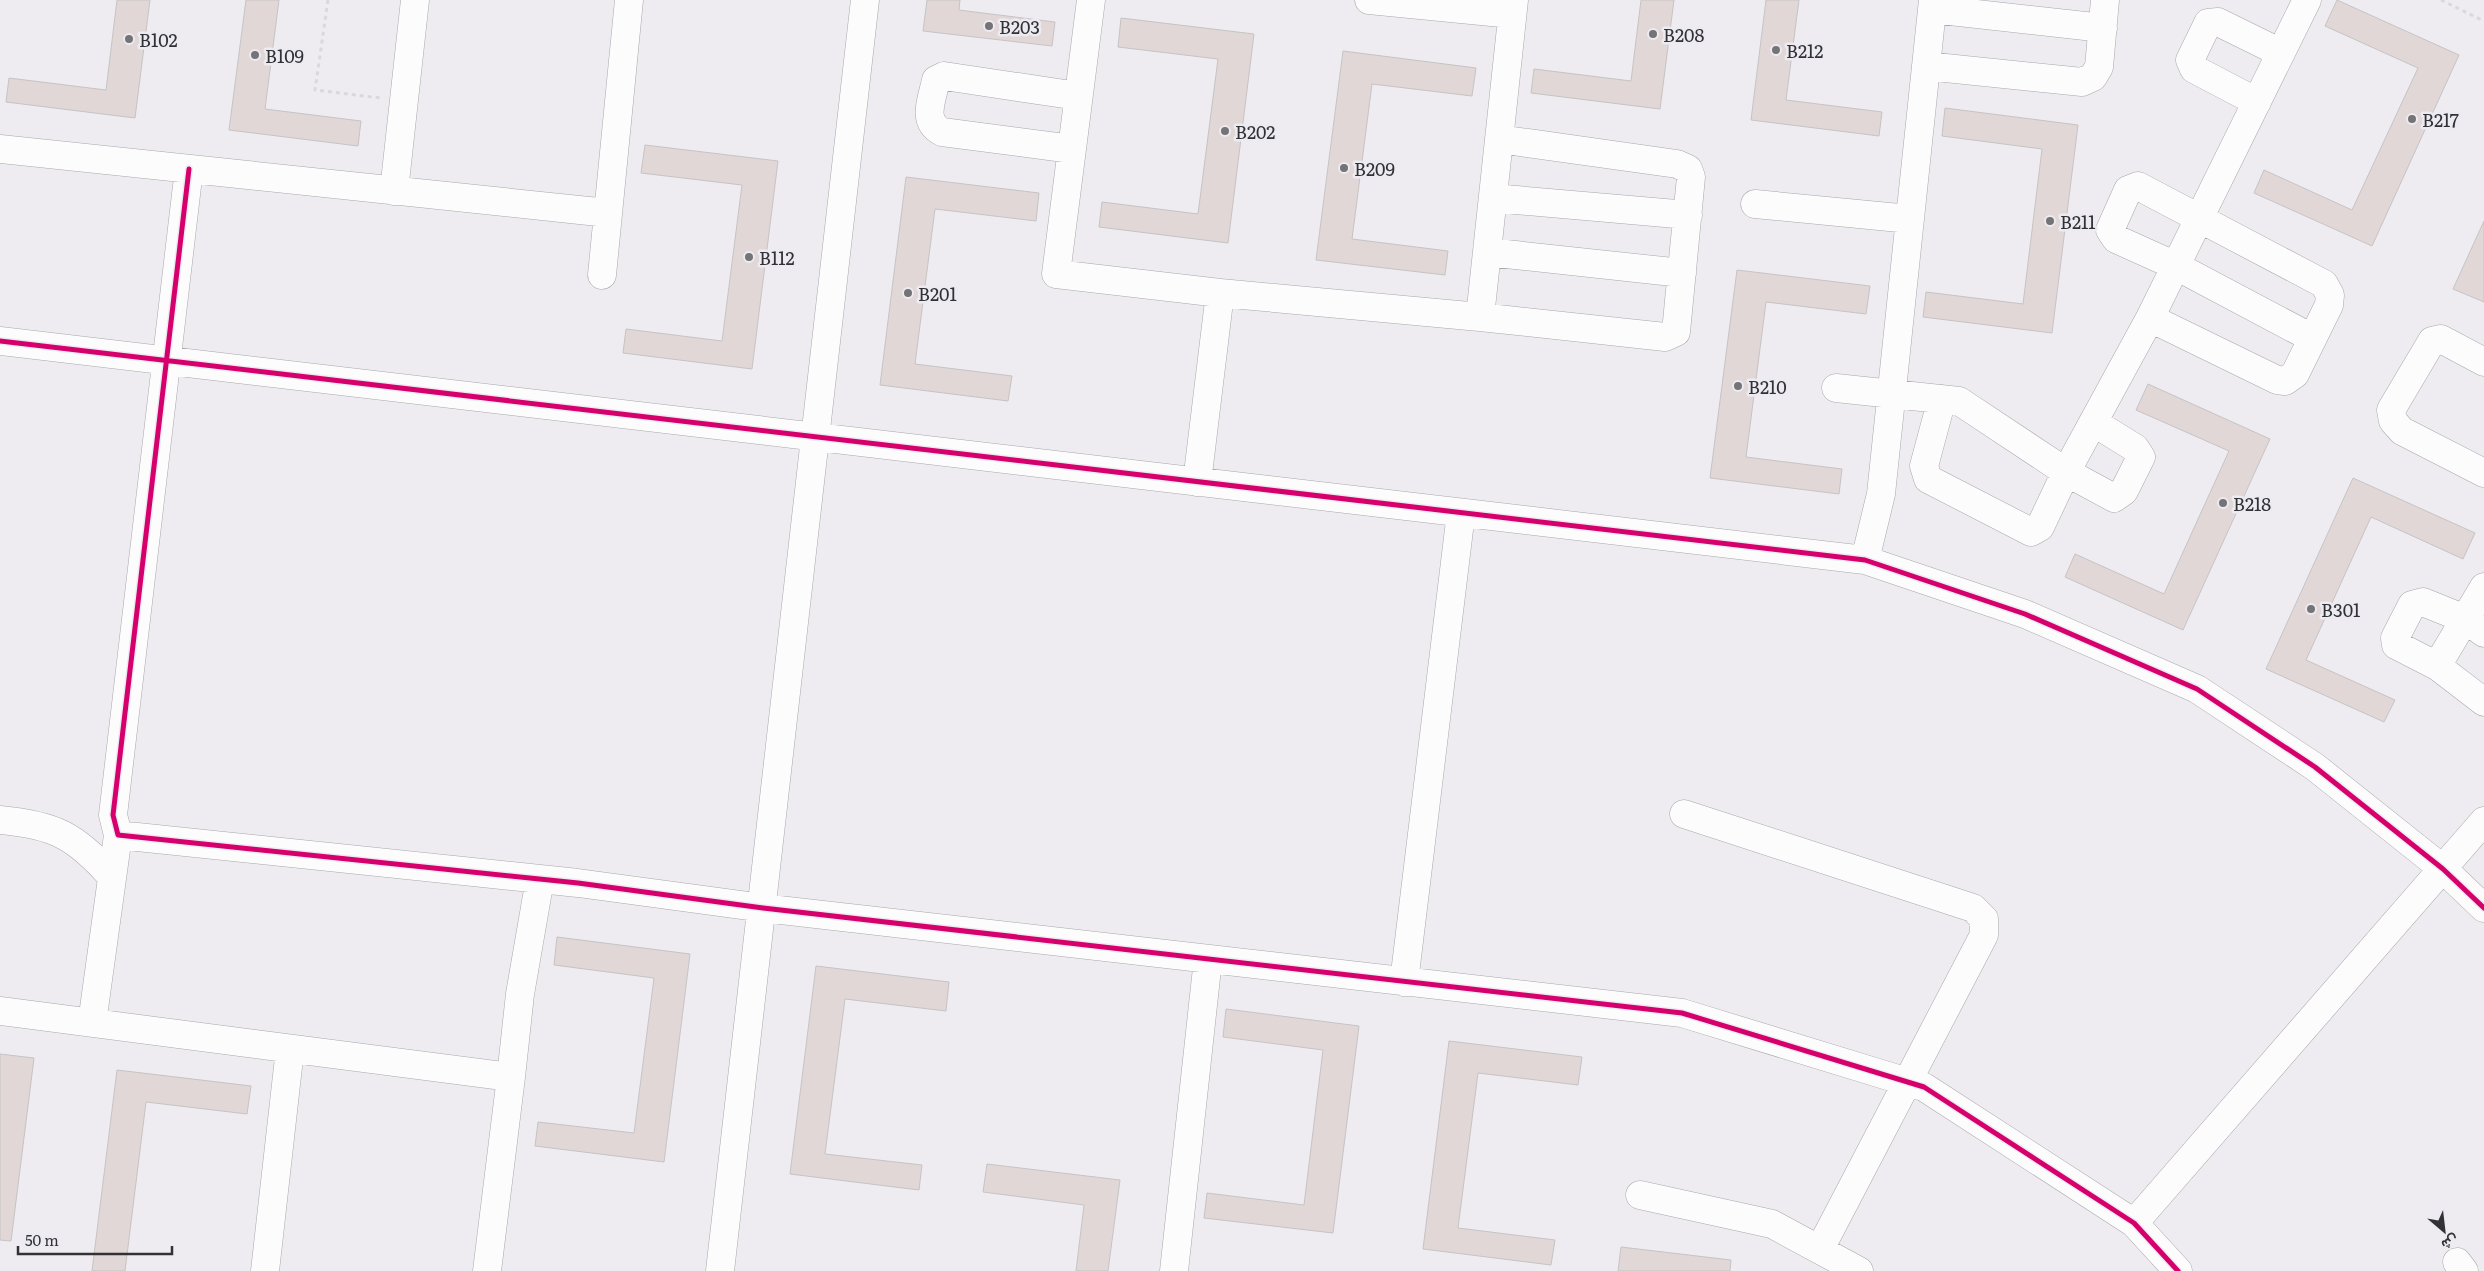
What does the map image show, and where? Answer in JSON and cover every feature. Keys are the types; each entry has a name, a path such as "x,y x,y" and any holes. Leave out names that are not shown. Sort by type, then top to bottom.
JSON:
{"street":[{"path":"394,191 415,0"},
{"path":"602,275 629,0"},
{"path":"720,1271 763,908 864,0"},
{"path":"1091,0 1056,274 1220,293 1480,317 1665,337 1676,332 1692,178 1688,169 1678,164 1499,139"},
{"path":"1369,0 1513,7 1480,317"},
{"path":"1926,66 2082,82 2093,77 2099,68 2105,0"},
{"path":"1942,399 1924,466 1928,479 2031,532 2040,527 2066,472 2150,318 2307,0"},
{"path":"1865,560 1881,494 1933,4 2103,28"},
{"path":"2257,102 2194,69 2190,60 2208,23 2218,22 2280,53"},
{"path":"1072,149 942,132 932,127 928,119 936,80 944,76 1078,96"},
{"path":"0,149 608,213"},
{"path":"92,1023 118,835 112,815 189,169"},
{"path":"2150,318 2277,380 2285,381 2294,374 2329,305 2330,295 2324,284 2138,186 2128,190 2110,230 2116,239 2176,266 2312,338"},
{"path":"1493,198 1688,215"},
{"path":"1755,204 1910,220"},
{"path":"1487,252 1682,273"},
{"path":"1197,482 1220,293"},
{"path":"2484,362 2441,339 2432,341 2391,410 2393,421 2402,431 2484,473"},
{"path":"0,342 1865,560 2025,614 2197,689 2315,767 2442,869 2484,908"},
{"path":"1836,388 1959,401 2066,472 2114,498 2124,491 2141,457 2136,448 2094,422"},
{"path":"1404,982 1461,513"},
{"path":"2437,666 2474,626 2484,586"},
{"path":"2474,626 2423,602 2412,605 2395,638 2396,645 2437,666 2484,702"},
{"path":"1684,814 1973,908 1984,919 1984,934 1820,1249"},
{"path":"0,820 34,823 71,837 93,854 112,877"},
{"path":"2134,1223 2484,821"},
{"path":"118,835 540,879 763,908 1682,1013 1924,1086 2134,1223 2178,1271"},
{"path":"487,1271 512,1077 520,994 540,879"},
{"path":"1174,1271 1208,959"},
{"path":"0,1011 512,1077"},
{"path":"265,1271 290,1048"},
{"path":"1640,1195 1772,1224 1859,1271"}],"path":[{"path":"328,0 316,90 404,101"},
{"path":"2441,0 2484,21"}],"building":[{"name":"B102","path":"117,0 150,0 135,118 6,102 9,78 106,90"},
{"name":"B109","path":"246,0 279,0 265,109 361,121 358,146 229,130"},
{"name":"B203","path":"927,0 960,0 959,10 1055,22 1052,46 923,31"},
{"name":"B208","path":"1641,0 1674,0 1660,109 1531,93 1534,69 1631,81"},
{"name":"B212","path":"1766,0 1799,0 1786,100 1882,112 1879,136 1751,120"},
{"name":"B217","path":"2337,0 2459,55 2372,246 2254,193 2264,170 2352,210 2418,68 2325,26"},
{"name":"B202","path":"1121,18 1254,34 1228,243 1099,227 1102,202 1198,214 1218,59 1118,47"},
{"name":"B209","path":"1343,51 1476,68 1472,96 1372,84 1352,239 1448,251 1445,275 1316,260"},
{"name":"B211","path":"1945,108 2078,125 2052,333 1923,317 1926,292 2023,304 2042,149 1942,136"},
{"name":"B112","path":"645,145 778,161 752,369 623,353 626,329 722,341 742,185 641,173"},
{"name":"B201","path":"906,177 1039,193 1036,221 935,209 915,364 1012,376 1008,401 880,385"},
{"path":"2484,221 2484,302 2453,289"},
{"name":"B210","path":"1737,270 1870,286 1866,314 1766,302 1746,457 1842,469 1839,494 1710,478"},
{"name":"B218","path":"2148,384 2270,439 2183,630 2065,577 2075,554 2164,594 2229,451 2136,410"},
{"name":"B301","path":"2353,478 2475,533 2463,559 2371,517 2306,660 2395,700 2384,722 2266,669"},
{"path":"557,937 690,954 664,1162 535,1146 538,1122 634,1133 654,978 554,965"},
{"path":"816,966 949,982 946,1011 845,999 825,1154 922,1165 919,1190 790,1174"},
{"path":"1226,1009 1359,1026 1333,1233 1204,1218 1207,1193 1304,1205 1323,1050 1223,1037"},
{"path":"1449,1041 1582,1057 1578,1085 1478,1073 1458,1228 1555,1240 1551,1265 1423,1249"},
{"path":"0,1054 34,1058 11,1241 0,1240"},
{"path":"117,1070 251,1086 247,1114 146,1102 125,1271 92,1271"},
{"path":"987,1164 1120,1180 1108,1271 1076,1271 1084,1205 983,1192"},
{"path":"1621,1247 1731,1260 1730,1271 1618,1271"}],"cycle path":[{"path":"189,169 113,815 118,835 578,883 763,908 1682,1013 1924,1087 2134,1223 2178,1271"},
{"path":"0,341 1865,560 2025,614 2197,689 2315,767 2443,869 2484,908"}],"place":[{"name":"B203","path":"989,26"},
{"name":"B208","path":"1653,34"},
{"name":"B102","path":"129,39"},
{"name":"B212","path":"1776,50"},
{"name":"B109","path":"255,55"},
{"name":"B217","path":"2412,119"},
{"name":"B202","path":"1225,131"},
{"name":"B209","path":"1344,168"},
{"name":"B211","path":"2050,221"},
{"name":"B112","path":"749,257"},
{"name":"B201","path":"908,293"},
{"name":"B210","path":"1738,386"},
{"name":"B218","path":"2223,503"},
{"name":"B301","path":"2311,609"}]}
